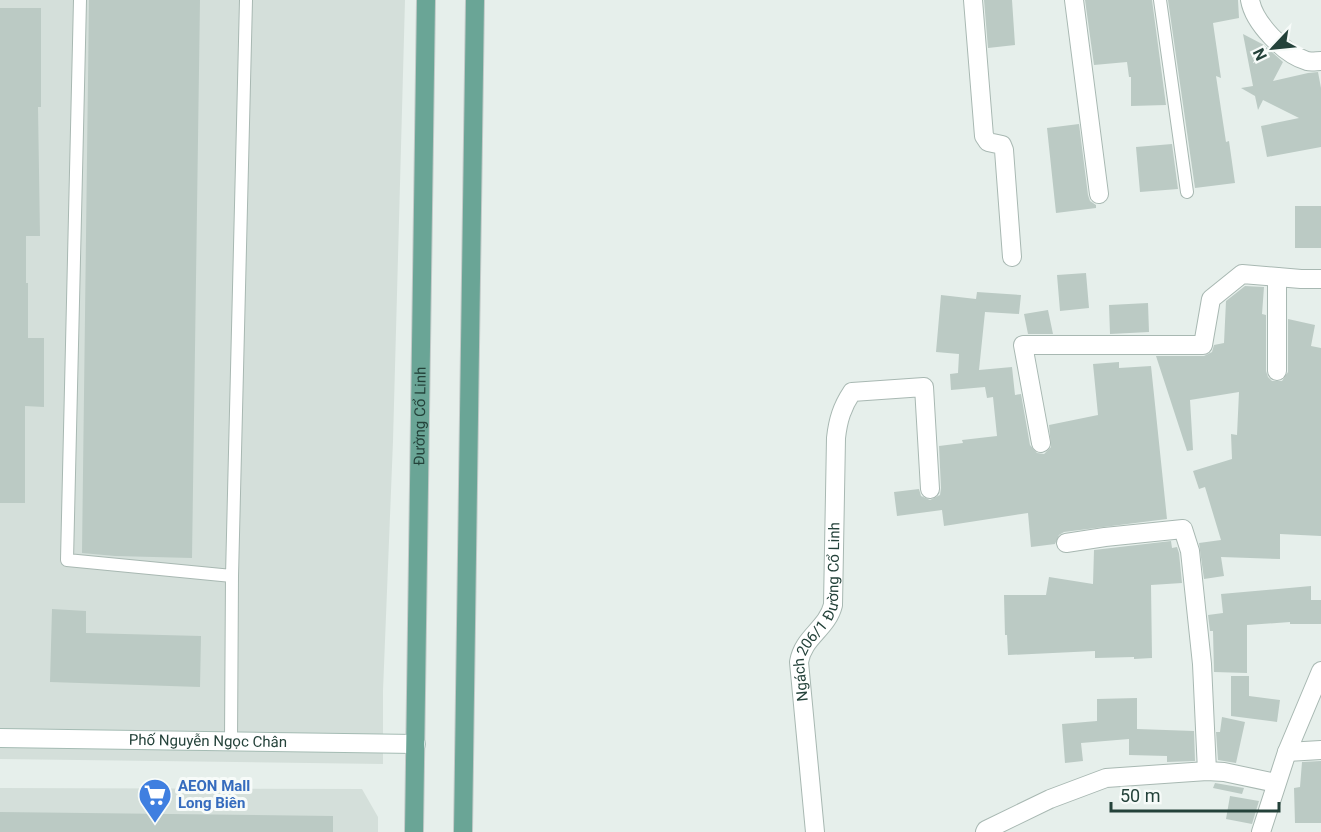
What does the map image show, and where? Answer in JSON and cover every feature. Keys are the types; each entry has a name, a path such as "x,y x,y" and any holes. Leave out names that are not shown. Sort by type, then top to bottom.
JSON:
{"main road":[{"name":"Đường Cổ Linh","path":"414,832 426,0"},
{"path":"463,832 475,0"}],"street":[{"path":"973,0 984,136 988,142 1002,145 1004,150 1012,257"},
{"path":"1074,0 1099,195"},
{"path":"1250,0 1252,11 1275,42 1307,61 1321,61"},
{"path":"1041,443 1023,345 1203,345 1211,299 1242,274 1321,279"},
{"path":"1277,277 1277,371"},
{"name":"Ngách 206/1 Đường Cổ Linh","path":"815,832 799,662 800,652 830,616 833,605 836,438 844,404 852,392 924,387 930,489"},
{"path":"1066,543 1184,529 1190,551 1202,664 1207,771"},
{"path":"1261,832 1287,752 1321,671"},
{"name":"Phố Nguyễn Ngọc Chân","path":"0,738 416,744"},
{"path":"1287,752 1321,750"},
{"path":"987,831 1050,799 1106,778 1207,771 1224,772 1276,783"}],"lane":[{"path":"80,0 67,560 232,576"},
{"path":"231,741 232,576 246,0"},
{"path":"1161,0 1187,192"}],"shaded area":[{"path":"0,0 405,0 393,441 383,691 383,764 0,759"},
{"path":"0,788 362,789 378,817 378,832 0,832"}],"building":[{"path":"89,0 200,0 192,558 82,553"},
{"path":"984,0 1012,0 1015,45 988,48"},
{"path":"1085,0 1152,0 1166,105 1131,106 1131,77 1129,77 1127,62 1094,65"},
{"path":"1168,0 1238,0 1239,18 1213,23 1221,78 1216,76 1235,183 1195,188"},
{"path":"0,8 41,8 41,107 38,107 40,236 26,236 26,283 28,283 28,338 44,338 44,407 25,406 25,503 0,503"},
{"path":"1243,34 1264,45 1283,62 1273,81 1318,72 1321,88 1321,147 1267,157 1261,126 1299,118 1263,100 1258,110 1255,96 1241,88 1253,86"},
{"path":"1079,124 1088,195 1096,208 1056,213 1047,128"},
{"path":"1172,144 1178,189 1140,192 1136,147"},
{"path":"1295,206 1321,206 1321,248 1295,248"},
{"path":"1086,273 1089,308 1060,311 1057,275"},
{"path":"1245,286 1264,287 1262,314 1266,315 1266,371 1272,381 1282,381 1288,372 1288,319 1315,325 1311,346 1321,348 1321,536 1280,534 1280,559 1221,557 1224,576 1204,579 1199,543 1221,540 1205,487 1199,489 1193,471 1232,459 1231,434 1237,435 1239,392 1190,400 1193,450 1187,451 1156,356 1204,356 1212,352 1214,345 1224,343 1226,301"},
{"path":"977,292 1021,295 1019,314 985,312 979,370 1012,367 1015,395 1021,394 1030,445 1037,453 1044,454 1051,447 1049,425 1098,415 1093,364 1119,362 1119,368 1151,366 1167,519 1064,532 1059,535 1055,544 1031,547 1028,513 944,526 942,510 897,516 894,492 919,489 921,496 930,500 940,495 939,446 963,443 962,440 997,436 993,397 987,398 985,387 951,390 950,374 958,373 959,354 936,352 941,295 976,299"},
{"path":"1148,303 1149,332 1110,334 1109,305"},
{"path":"1048,310 1053,334 1028,334 1024,314"},
{"path":"1171,541 1172,548 1177,547 1179,553 1182,583 1151,585 1152,658 1095,658 1095,651 1008,655 1004,595 1046,595 1049,577 1093,584 1094,550"},
{"path":"1311,586 1311,600 1321,600 1321,624 1290,624 1290,622 1247,625 1247,673 1214,672 1213,631 1210,631 1208,615 1223,613 1221,594"},
{"path":"52,609 86,611 86,633 201,636 200,687 50,682"},
{"path":"1231,676 1249,676 1249,696 1280,700 1277,722 1231,716"},
{"path":"1137,698 1137,729 1194,731 1195,761 1167,762 1167,756 1129,755 1129,739 1081,743 1083,761 1065,763 1062,724 1097,721 1097,699"},
{"path":"1222,717 1245,722 1236,763 1218,760 1216,732 1220,732"},
{"path":"1321,761 1321,823 1295,823 1294,788 1300,787 1302,762"},
{"path":"1215,783 1244,788 1242,794 1213,788"},
{"path":"1230,796 1259,801 1252,824 1226,819"},
{"name":"AEON Mall Long Biên","path":"0,812 333,816 333,832 0,832"}],"place":[{"name":"AEON Mall Long Biên","path":"155,824"}]}
